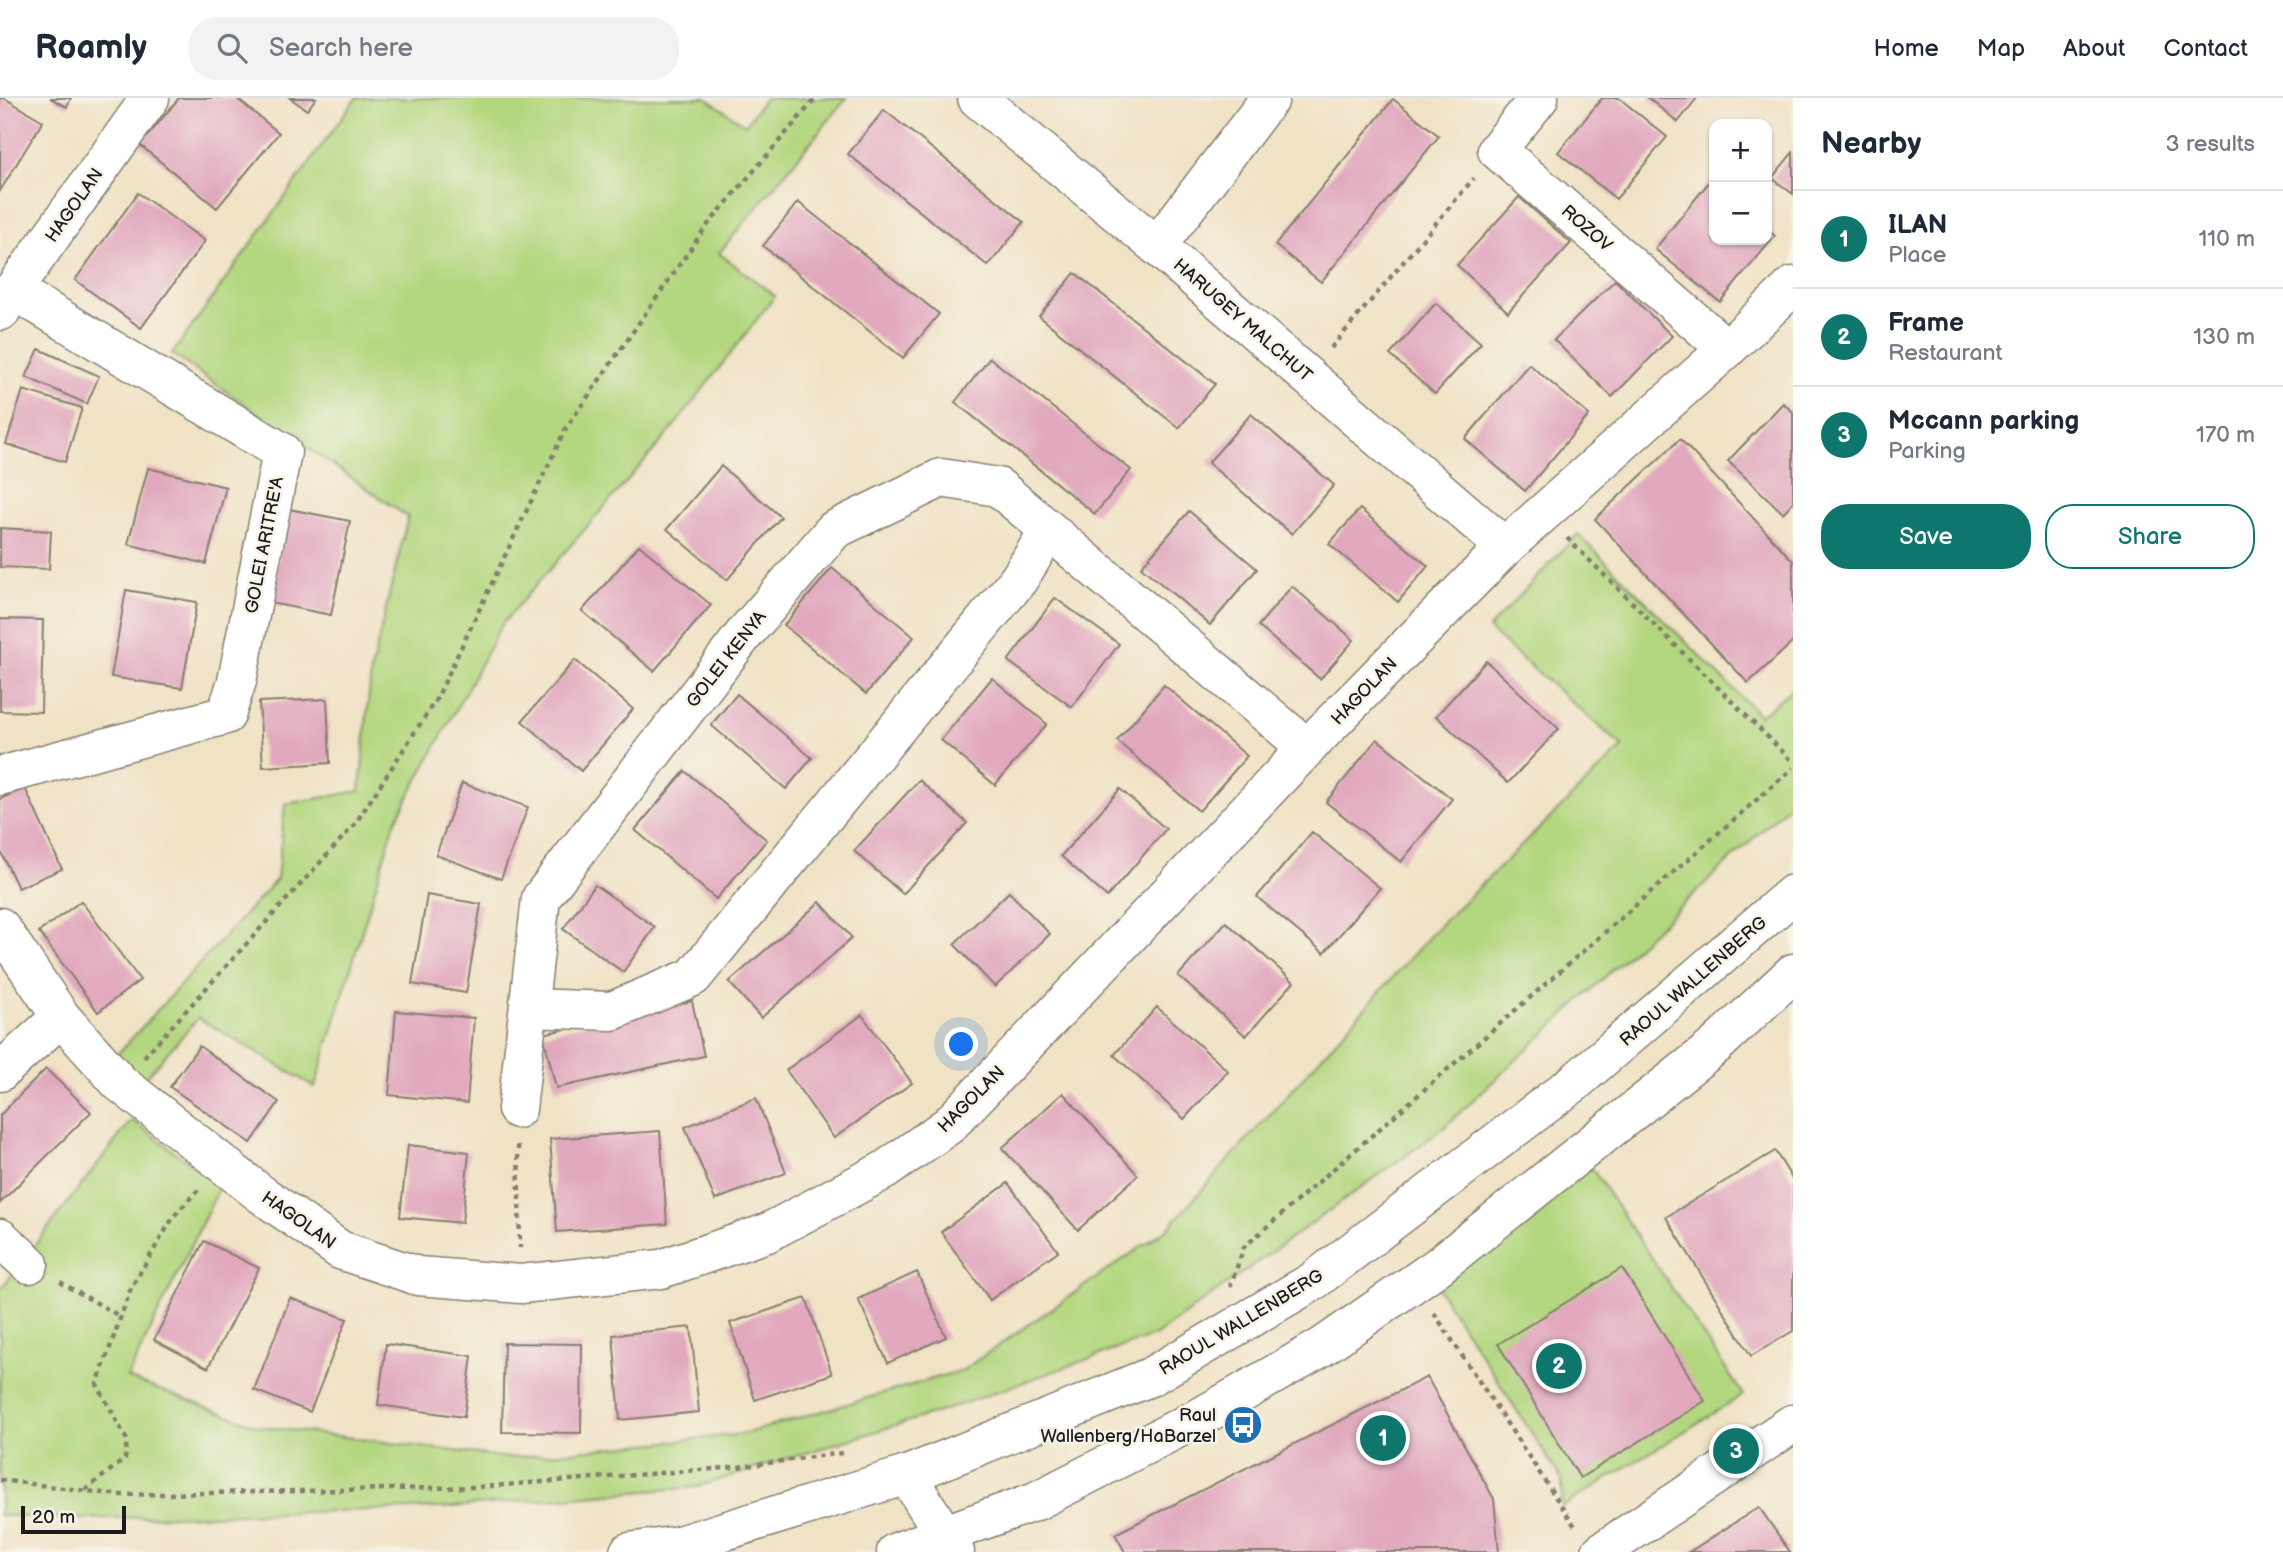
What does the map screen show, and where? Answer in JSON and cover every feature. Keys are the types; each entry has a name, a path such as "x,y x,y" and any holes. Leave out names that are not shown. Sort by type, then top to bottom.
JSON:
{"street":[{"name":"HAGOLAN","path":"7,301 150,98"},
{"name":"HARUGEY MALCHUT","path":"977,98 1157,246 1505,547"},
{"path":"1157,246 1270,98"},
{"path":"1497,150 1539,98"},
{"name":"ROZOV","path":"1497,150 1727,349"},
{"name":"HAGOLAN","path":"0,928 61,1017 120,1083 228,1168 340,1250 418,1276 521,1283 661,1269 766,1233 885,1170 949,1125 1307,748 1505,547 1727,349 1793,286"},
{"name":"GOLEI ARITRE'A","path":"0,776 226,715 237,681 282,452 7,301"},
{"name":"GOLEI KENYA","path":"517,1109 541,898 745,633 834,530 941,478 998,487 1307,748"},
{"path":"529,1008 611,1011 693,977 1019,579 1049,530"},
{"name":"RAOUL WALLENBERG","path":"629,1552 679,1545 907,1475 1150,1377 1312,1282 1574,1083 1793,894"},
{"path":"907,1475 905,1551 950,1543 1204,1415 1322,1347 1414,1283 1715,1046 1793,973"},
{"path":"0,1072 61,1017"},
{"path":"0,1238 29,1264"},
{"path":"1589,1541 1792,1423"},
{"path":"907,1475 950,1543"}],"path":[{"path":"120,1083 355,824 436,698 566,428 705,228 816,98"},
{"path":"1307,376 1497,150"},
{"path":"1542,514 1793,762"},
{"path":"1212,1340 1244,1247 1793,768"},
{"path":"517,1109 521,1283"},
{"path":"84,1491 125,1459 127,1440 97,1384 131,1288 174,1216 197,1190 228,1168"},
{"path":"29,1264 121,1318"},
{"path":"1414,1283 1589,1541"},
{"path":"0,1480 119,1495 478,1487 738,1467 843,1453"}],"green space":[{"path":"356,98 706,98 745,125 765,98 847,98 719,253 775,296 668,434 502,624 395,822 315,1087 198,1018 139,1085 112,1060 277,879 285,804 360,791 371,671 408,517 172,354"},
{"path":"1578,534 1760,716 1793,688 1793,801 1440,1131 1156,1335 945,1410 696,1487 440,1508 79,1519 0,1515 0,1290 132,1120 220,1186 127,1378 258,1426 509,1458 744,1434 963,1370 1167,1229 1437,928 1623,747 1488,629"},
{"path":"1581,1152 1743,1395 1562,1507 1562,1480 1435,1284"}],"building":[{"path":"0,98 43,121 0,191"},
{"path":"50,98 71,98 67,107"},
{"path":"179,98 236,98 279,133 217,208 140,145"},
{"path":"290,98 316,98 307,110"},
{"path":"1602,98 1619,98 1667,137 1616,199 1558,152"},
{"path":"1648,98 1697,98 1678,122"},
{"path":"1393,99 1439,136 1321,282 1275,245"},
{"path":"884,110 1024,222 988,266 848,154"},
{"path":"1793,152 1793,194 1772,178"},
{"path":"1709,182 1709,245 1768,245 1720,302 1655,249"},
{"path":"138,193 205,241 141,328 75,280"},
{"path":"1519,197 1571,243 1508,312 1457,265"},
{"path":"798,202 939,314 903,358 763,246"},
{"path":"1075,273 1215,384 1179,428 1039,316"},
{"path":"1615,280 1672,336 1612,397 1554,340"},
{"path":"1436,303 1481,343 1435,394 1390,355"},
{"path":"39,349 99,376 87,404 26,377"},
{"path":"990,358 1131,470 1095,514 955,402"},
{"path":"1529,364 1589,415 1525,491 1465,439"},
{"path":"23,390 82,408 65,462 6,444"},
{"path":"1783,403 1793,412 1793,502 1783,513 1728,461"},
{"path":"1251,414 1334,485 1292,534 1208,463"},
{"path":"1680,439 1793,561 1793,642 1748,683 1595,519"},
{"path":"721,466 781,517 727,580 667,529"},
{"path":"148,468 226,487 206,564 128,544"},
{"path":"289,509 350,521 331,615 270,603"},
{"path":"1360,509 1428,566 1398,602 1329,544"},
{"path":"1189,511 1257,569 1210,625 1141,567"},
{"path":"0,528 51,531 49,569 0,567"},
{"path":"639,545 711,605 654,671 582,611"},
{"path":"832,568 914,637 866,694 784,625"},
{"path":"1292,586 1354,640 1320,679 1258,626"},
{"path":"126,590 197,602 182,688 111,677"},
{"path":"1055,598 1119,644 1072,707 1008,661"},
{"path":"0,619 43,620 41,712 0,711"},
{"path":"575,660 633,709 581,771 522,721"},
{"path":"1486,661 1559,729 1508,783 1436,716"},
{"path":"992,678 1047,724 995,785 941,740"},
{"path":"1164,685 1247,756 1199,811 1117,741"},
{"path":"737,694 812,758 786,789 711,725"},
{"path":"327,699 330,763 263,767 259,702"},
{"path":"1377,739 1452,799 1401,862 1326,802"},
{"path":"685,771 767,840 716,899 635,830"},
{"path":"919,780 967,823 903,894 854,851"},
{"path":"462,783 528,807 501,879 436,855"},
{"path":"25,788 62,869 18,888 0,850 0,799"},
{"path":"1120,789 1166,829 1107,897 1061,856"},
{"path":"1312,832 1380,888 1324,953 1257,897"},
{"path":"595,885 655,927 623,972 563,929"},
{"path":"1009,892 1050,934 995,987 954,944"},
{"path":"427,895 481,904 466,993 412,984"},
{"path":"81,901 140,980 98,1012 39,932"},
{"path":"820,902 852,938 761,1018 729,982"},
{"path":"1226,922 1294,982 1246,1036 1178,976"},
{"path":"692,1001 704,1056 556,1088 543,1034"},
{"path":"1157,1007 1228,1071 1184,1119 1114,1055"},
{"path":"396,1011 474,1018 467,1103 389,1095"},
{"path":"862,1015 912,1083 834,1138 786,1070"},
{"path":"199,1046 279,1102 251,1143 170,1087"},
{"path":"46,1069 91,1112 0,1203 0,1115"},
{"path":"1063,1093 1138,1175 1078,1230 1002,1148"},
{"path":"756,1098 786,1173 715,1200 685,1127"},
{"path":"660,1131 667,1224 557,1232 550,1139"},
{"path":"408,1145 469,1152 462,1223 400,1217"},
{"path":"1775,1151 1793,1180 1793,1331 1751,1356 1666,1217"},
{"path":"1008,1183 1058,1251 990,1300 941,1232"},
{"path":"204,1241 259,1268 208,1368 154,1340"},
{"path":"1622,1268 1705,1401 1580,1478 1498,1344"},
{"path":"917,1272 946,1337 888,1363 858,1299"},
{"path":"290,1298 347,1319 310,1412 254,1390"},
{"path":"806,1298 832,1374 755,1400 730,1323"},
{"path":"691,1327 699,1412 620,1420 613,1335"},
{"path":"504,1343 582,1344 581,1433 502,1432"},
{"path":"386,1344 472,1356 464,1417 378,1405"},
{"path":"1427,1377 1494,1499 1499,1552 1125,1552 1115,1534"},
{"path":"1759,1507 1790,1552 1689,1552"}],"place":[{"name":"Frame","path":"1559,1366"},
{"name":"Raul Wallenberg/HaBarzel","path":"1243,1425"},
{"name":"ILAN","path":"1383,1438"},
{"name":"Mccann parking","path":"1736,1451"}]}
